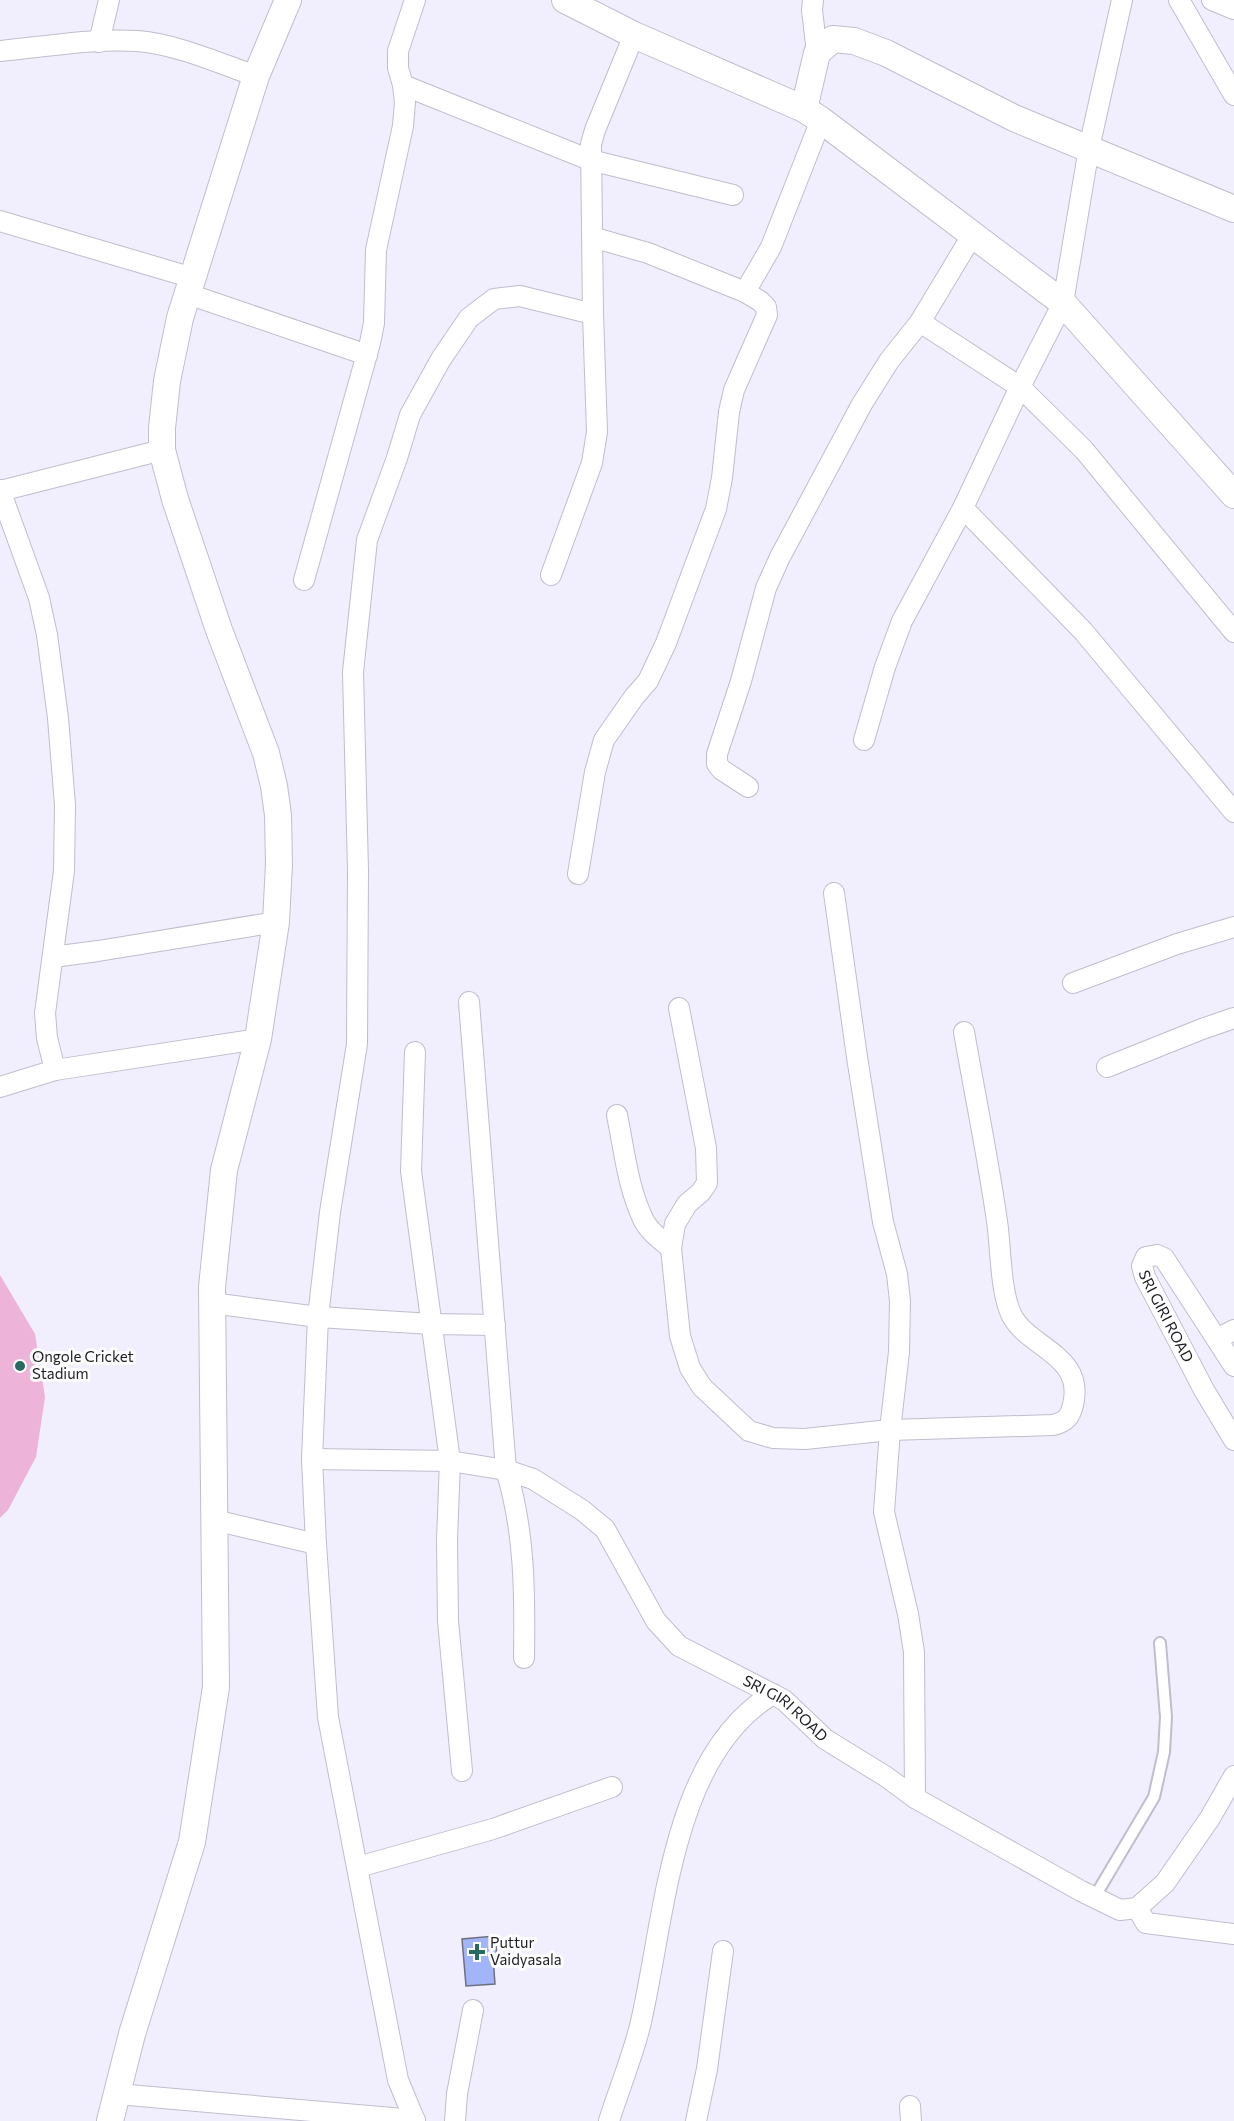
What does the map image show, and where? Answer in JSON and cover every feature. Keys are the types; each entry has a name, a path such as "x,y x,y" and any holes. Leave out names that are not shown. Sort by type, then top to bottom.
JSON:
{"street":[{"path":"99,42 109,0"},
{"path":"110,2121 132,2034 192,1842 216,1687 212,1303 224,1170 258,1039 276,922 279,864 278,815 266,753 219,630 175,499 162,450 162,428 167,381 180,318 256,76 288,0"},
{"path":"304,580 374,323 376,250 403,126 405,102 398,68 398,51 415,0"},
{"path":"565,0 634,35 813,114 1063,303 1234,495"},
{"path":"745,292 771,247 813,114 817,53 813,0"},
{"path":"864,740 885,667 902,621 963,508 1020,387 1063,303 1089,148 1122,0"},
{"path":"1179,0 1234,95"},
{"path":"1212,0 1234,9"},
{"path":"551,575 592,463 597,432 591,144 634,35"},
{"path":"817,53 833,39 854,41 886,53 1014,118 1234,208"},
{"path":"0,51 137,41 158,45 256,76"},
{"path":"403,85 590,160 733,195"},
{"path":"0,221 190,286 367,355"},
{"path":"748,787 722,770 717,764 717,754 741,681 766,588 780,557 862,404 889,361 920,322 973,234"},
{"path":"578,874 595,772 604,740 628,704 648,681 670,632 716,509 734,390 767,315 766,308 760,301 745,292 648,253 592,237"},
{"path":"117,2094 415,2120 398,2080 328,1717 312,1459 318,1317 330,1212 357,1044 358,870 353,672 367,540 410,416 441,359 469,318 494,299 520,296 593,314"},
{"path":"920,322 973,354 1020,387 1084,450 1234,632"},
{"path":"55,1070 47,1038 45,1013 64,871 65,805 58,718 47,635 39,598 0,491 162,450"},
{"path":"963,508 1083,631 1234,812"},
{"path":"834,892 879,1198 897,1274 900,1300 899,1352 884,1512 908,1614 914,1652 915,1798"},
{"path":"53,957 276,922"},
{"path":"1073,983 1178,944 1234,927"},
{"path":"469,1002 506,1470 514,1493 522,1548 525,1600 524,1658"},
{"path":"679,1008 706,1148 708,1170 707,1183 701,1192 687,1204 675,1224 671,1248 680,1336 690,1368 702,1387 749,1431 773,1438 805,1439 890,1430 1053,1425 1063,1423 1070,1416 1074,1399 1068,1369 1061,1359 1035,1339 1013,1317 1006,1299 997,1221 964,1032"},
{"path":"1107,1067 1234,1018"},
{"path":"0,1087 55,1070 258,1039"},
{"path":"415,1052 411,1171 450,1461 447,1539 448,1621 462,1771"},
{"path":"617,1115 634,1195 645,1221 652,1231 671,1248"},
{"name":"SRI GIRI ROAD","path":"1234,1366 1164,1258 1157,1255 1146,1257 1142,1266 1145,1276 1204,1390 1234,1440"},
{"path":"212,1303 318,1317 432,1324 495,1325"},
{"path":"1217,1339 1234,1330"},
{"name":"SRI GIRI ROAD","path":"312,1459 450,1461 506,1470 533,1479 555,1491 605,1529 656,1621 679,1646 784,1700 825,1739 885,1776 915,1798 1094,1898 1120,1910 1137,1908"},
{"path":"214,1520 316,1544"},
{"path":"609,2121 639,2028 653,1963 661,1904 689,1805 719,1743 756,1704 773,1694"},
{"path":"1234,1776 1210,1818 1166,1883 1137,1908 1146,1923 1234,1935"},
{"path":"357,1867 493,1829 612,1787"},
{"path":"696,2121 707,2069 723,1951"},
{"path":"455,2121 457,2094 473,2010"}],"lane":[{"path":"1094,1898 1154,1797 1164,1752 1166,1717 1160,1643"}],"shaded area":[{"name":"Ongole Cricket Stadium","path":"0,1275 35,1334 45,1397 36,1457 8,1510 0,1518"}],"building":[{"path":"495,1936 497,1956 493,1957 495,1984 466,1986 462,1939"}],"place":[{"name":"Ongole Cricket Stadium","path":"20,1366"},
{"name":"Puttur Vaidyasala","path":"477,1952"}]}
